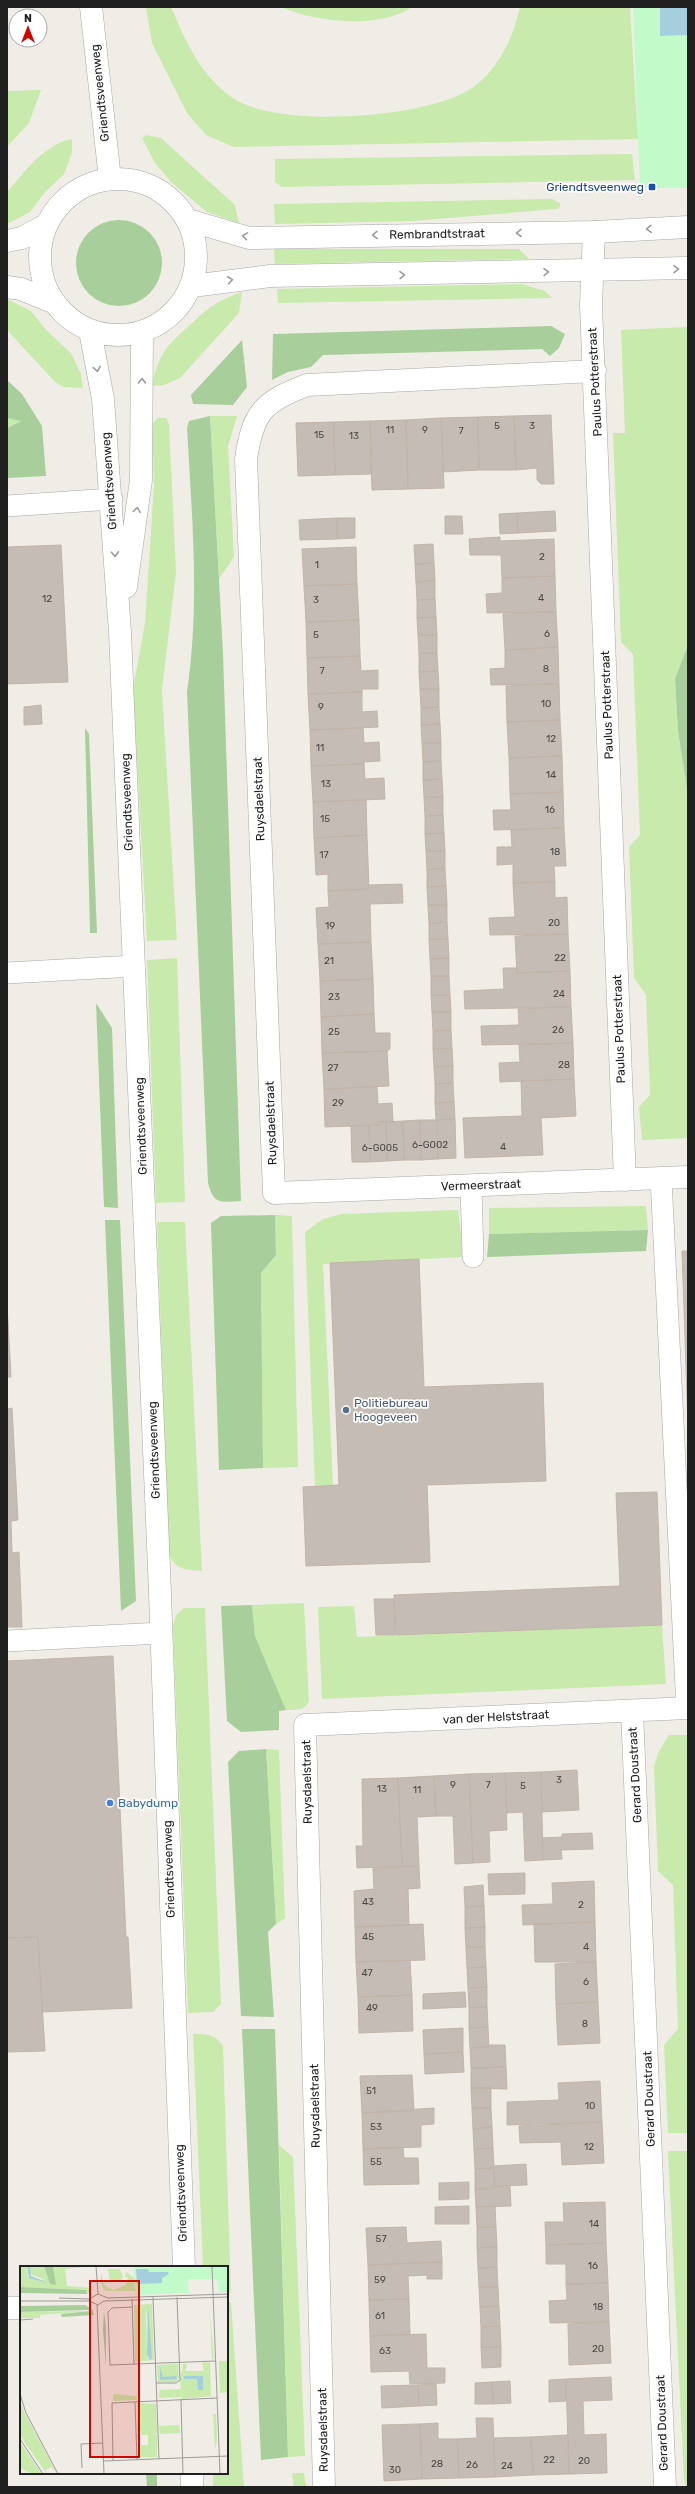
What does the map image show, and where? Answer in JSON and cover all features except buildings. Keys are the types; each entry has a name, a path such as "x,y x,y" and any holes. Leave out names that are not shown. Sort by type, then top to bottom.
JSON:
{"street":[{"name":"Griendtsveenweg","path":"91,7 110,179"},
{"path":"110,179 133,180 155,188 174,201 188,220 197,253 192,286 180,306 163,322 142,332 116,336 90,331 69,319 53,302 42,278 40,251 46,225 62,203 84,187 110,179"},
{"name":"Rembrandtstraat","path":"188,220 249,238 594,232 688,227"},
{"path":"7,241 22,238 46,225"},
{"name":"Paulus Potterstraat","path":"594,232 591,271 625,1180"},
{"path":"192,286 264,276 688,268"},
{"path":"7,287 21,290 53,302"},
{"name":"Griendtsveenweg","path":"90,331 103,399 112,499 120,632 161,1633 184,2266"},
{"name":"Griendtsveenweg","path":"120,632 141,480 142,332"},
{"name":"Ruysdaelstraat","path":"274,1193 246,459 251,431 263,409 282,395 307,385 595,371"},
{"name":"Vermeerstraat","path":"274,1193 688,1177"},
{"name":"van der Helststraat","path":"305,1725 687,1708"},
{"name":"Gerard Doustraat","path":"632,1711 665,2487"},
{"name":"Ruysdaelstraat","path":"305,1725 324,2487"},
{"path":"7,2308 20,2308"},
{"path":"192,2474 192,2487"}],"lane":[{"path":"7,506 112,499"},
{"path":"7,973 134,966"},
{"path":"661,1178 687,1708"},
{"path":"471,1186 473,1257"},
{"path":"7,1641 161,1633"}],"green space":[{"path":"146,7 171,7 182,32 203,69 221,89 233,98 254,108 283,114 351,116 386,113 419,107 448,100 469,90 479,83 496,64 508,43 520,7 630,7 638,139 234,147 206,135 187,113 152,43"},
{"path":"281,7 412,7 383,19 347,21 312,17"},
{"path":"633,7 688,7 688,188 640,188"},
{"path":"41,90 29,123 7,147 7,91"},
{"path":"146,135 161,138 235,205 239,223 207,212 171,182 155,163 142,138"},
{"path":"72,139 72,153 64,174 46,191 30,212 7,224 7,192 28,168 44,153 62,142"},
{"path":"632,154 635,180 282,187 275,182 275,159"},
{"path":"552,199 560,203 560,207 557,209 412,221 275,224 274,204"},
{"path":"111,220 127,220 136,223 150,232 159,246 162,255 162,271 159,280 150,294 136,303 127,306 111,306 95,299 88,294 83,287 76,271 76,255 83,239 88,232 95,227"},
{"path":"274,249 519,249 529,259 275,264"},
{"path":"522,284 545,291 552,298 278,303 277,289"},
{"path":"242,292 239,313 180,378 164,385 152,386 157,366 169,345 202,314 214,305 226,298"},
{"path":"7,299 31,311 46,330 71,353 81,374 83,388 64,387 55,382 7,330"},
{"path":"551,326 565,334 559,348 550,356 542,349 323,355 311,367 288,372 272,380 273,334"},
{"path":"688,327 688,645 675,679 678,731 688,795 688,1138 642,1140 639,1107 650,1095 646,995 634,978 629,847 640,835 633,654 621,642 613,433 625,433 621,330"},
{"path":"242,340 247,387 233,405 193,404 191,395"},
{"path":"7,380 22,394 42,426 46,476 7,478 7,428 21,421 7,418"},
{"path":"210,416 237,416 228,446 234,557 219,579"},
{"path":"210,416 223,653 241,1201 228,1202 219,1201 216,1199 210,1190 208,1183 187,692 193,626 194,560 187,428 189,421"},
{"path":"7,418 22,420 7,428"},
{"path":"158,418 166,418 169,424 176,572 162,690 177,940 147,941 133,689 145,623 154,484 152,424"},
{"path":"688,645 688,795 678,731 675,679"},
{"path":"85,728 89,734 97,933 90,933"},
{"path":"177,958 185,1202 156,1203 147,960"},
{"path":"96,1003 112,1028 118,1208 104,1207"},
{"path":"646,1206 648,1230 489,1234 489,1208"},
{"path":"458,1210 464,1257 323,1264 333,1485 315,1486 305,1232 323,1219 341,1214"},
{"path":"275,1215 292,1216 298,1467 263,1468 261,1273 276,1255"},
{"path":"275,1215 276,1255 261,1273 263,1468 219,1470 211,1223 221,1216"},
{"path":"105,1220 120,1220 136,1601 121,1611"},
{"path":"157,1222 185,1222 202,1571 182,1568 175,1564 169,1555"},
{"path":"648,1230 646,1251 487,1257 489,1234"},
{"path":"304,1603 309,1701 305,1707 297,1710 286,1710 255,1636 252,1605"},
{"path":"252,1605 255,1636 286,1710 279,1711 279,1730 241,1732 227,1721 221,1606"},
{"path":"354,1606 357,1637 662,1625 666,1684 322,1699 318,1607"},
{"path":"184,1608 205,1608 221,2004 213,2012 188,2013 173,1626 176,1615"},
{"path":"669,1735 688,1735 688,2133 668,2133 664,2045 678,2029 673,1885 658,1871 654,1767 658,1753"},
{"path":"266,1749 279,1750 285,1918 276,1924"},
{"path":"266,1749 276,1924 268,1932 274,2017 241,2016 228,1762 239,1751"},
{"path":"242,2029 275,2029 288,2457 261,2460"},
{"path":"193,2034 202,2034 214,2037 223,2046 231,2293 228,2293 228,2266 203,2266"},
{"path":"279,2145 293,2157 305,2456 288,2457"},
{"path":"668,2151 688,2151 688,2487 686,2487 684,2479"},
{"path":"228,2302 231,2302 244,2487 213,2487 213,2474 228,2474"},
{"path":"292,2473 304,2473 306,2487 294,2487"},
{"path":"146,2474 157,2474 157,2487 147,2487"}],"water":[{"path":"660,7 688,7 688,35 660,36"}],"place":[{"name":"Griendtsveenweg","path":"652,187"},
{"name":"Politiebureau Hoogeveen","path":"346,1410"},
{"name":"Babydump","path":"110,1803"}]}
